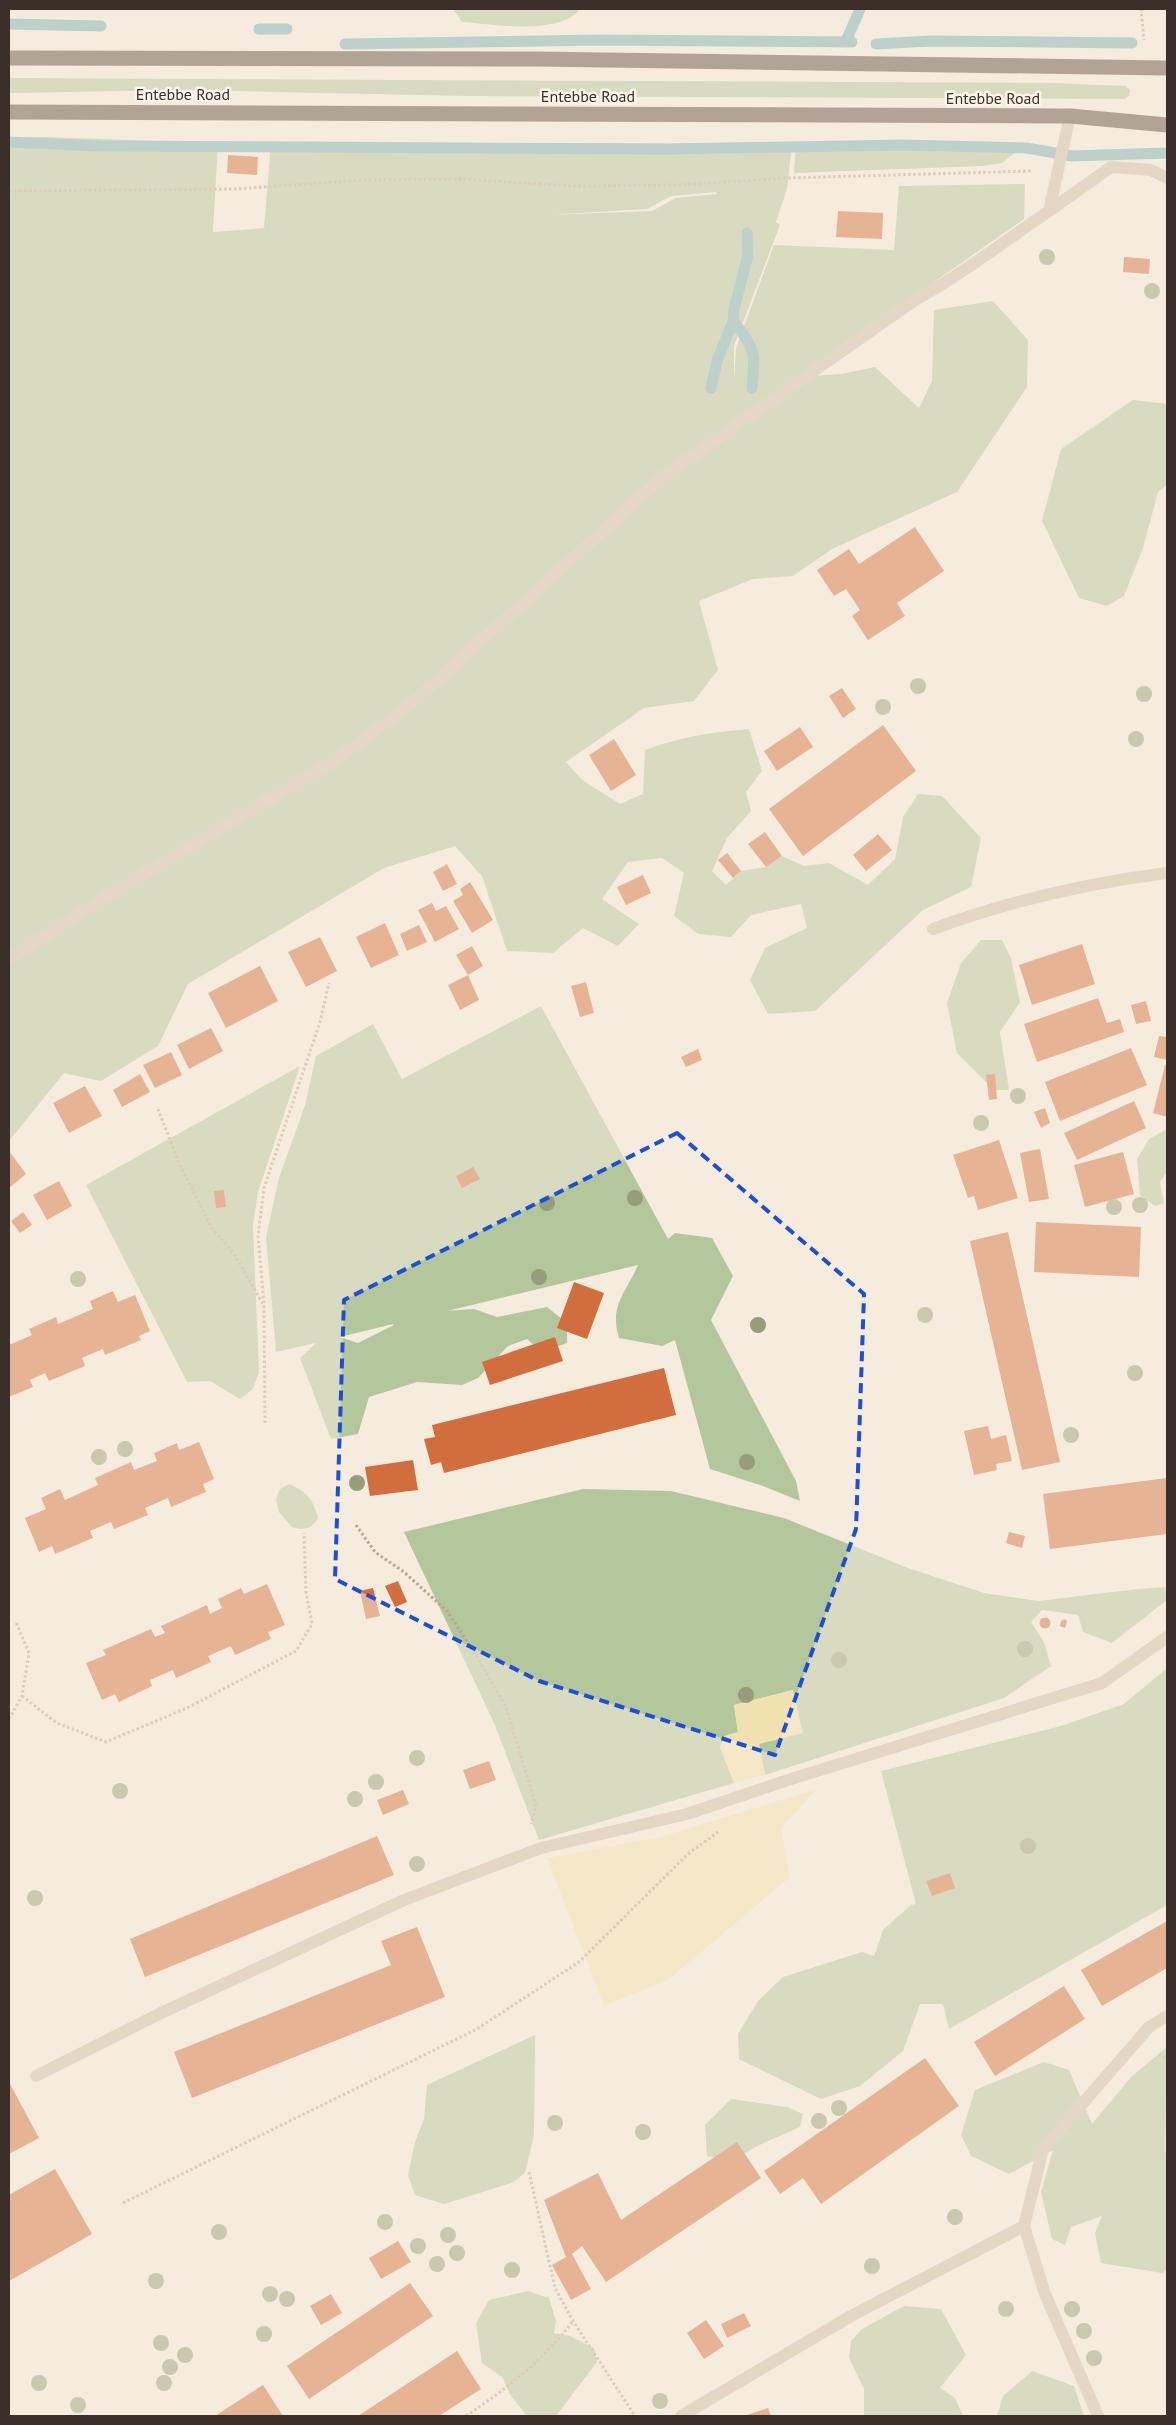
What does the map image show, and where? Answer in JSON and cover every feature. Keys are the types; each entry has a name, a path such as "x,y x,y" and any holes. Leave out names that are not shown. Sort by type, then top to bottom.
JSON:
{"highway":[{"name":"Entebbe Road","path":"9,58 536,59 1167,68"},
{"name":"Entebbe Road","path":"9,112 1070,116 1167,125"}],"street":[{"path":"1049,211 1070,116"},
{"path":"9,958 96,902 339,758 412,703 664,476 915,300 949,281 977,259 1111,167 1151,170 1167,178"},
{"path":"933,929 993,907 1130,877 1167,872"},
{"path":"36,2076 158,2014 404,1900 541,1848 687,1814 791,1779 1102,1683 1167,1637"},
{"path":"1098,2416 1045,2294 1024,2226 1043,2149 1149,2027 1167,2016"},
{"path":"681,2416 852,2316 1024,2226"}],"path":[{"path":"1141,9 1142,26"},
{"path":"9,190 35,192 236,189 372,180 461,179 573,186 677,185 798,178 1008,170 1058,171"},
{"path":"265,1422 264,1305 258,1236 264,1188 320,1022 328,983"},
{"path":"158,1109 179,1163 212,1228 233,1252 264,1305"},
{"path":"356,1525 375,1552 404,1572 447,1611 506,1707 536,1806 525,1854"},
{"path":"22,1696 57,1723 106,1742 187,1708 296,1651 312,1624 306,1592 304,1533"},
{"path":"9,1718 22,1696 29,1653 16,1622"},
{"path":"123,2203 477,2029 579,1962 688,1854 720,1831"},
{"path":"529,2172 555,2288 572,2322 635,2416"},
{"path":"466,2416 500,2393 554,2346 572,2322"}],"highlighted area":[{"path":"677,1133 864,1294 856,1529 775,1755 539,1681 335,1579 344,1300"}],"green space":[{"path":"453,9 580,9 570,17 557,23 542,26 507,26 462,22"},
{"path":"9,78 1051,83 1126,86 1130,90 1129,96 1125,99 468,96 187,90 9,93"},
{"path":"46,137 218,143 213,232 264,228 271,143 792,144 787,189 776,222 780,225 734,346 734,381 736,348 774,245 894,250 899,186 1025,184 1024,219 798,377 841,374 875,367 919,408 932,381 934,310 993,301 1028,340 1027,387 957,492 832,549 793,576 753,579 699,601 718,670 694,701 644,708 566,762 581,779 620,804 643,794 645,750 696,736 749,729 762,771 746,792 751,811 727,838 712,871 726,885 741,871 766,867 782,856 804,866 829,863 868,885 895,859 903,817 918,794 942,796 981,838 971,887 923,910 815,1011 768,1014 750,980 765,948 807,928 801,904 751,915 731,937 698,934 674,916 684,873 662,858 628,862 602,899 639,924 618,946 583,928 553,953 507,951 482,876 455,846 384,868 188,984 158,1046 101,1081 64,1073 9,1141 9,138","holes":["716,192 717,194 676,198 652,211 547,215 647,209 671,196"]},
{"path":"995,144 1015,153 1002,163 982,166 794,173 796,145"},
{"path":"1133,400 1167,404 1167,485 1158,492 1143,548 1124,596 1107,606 1079,598 1042,521 1061,449"},
{"path":"981,940 1002,940 1011,958 1020,1002 1000,1032 1009,1090 994,1090 957,1053 947,1003 961,963"},
{"path":"541,1006 668,1239 675,1233 712,1238 733,1276 711,1320 796,1481 800,1501 763,1486 710,1469 675,1340 662,1346 619,1338 616,1327 617,1308 638,1265 447,1311 474,1309 497,1317 547,1307 567,1323 567,1343 542,1352 527,1339 508,1346 478,1378 462,1385 417,1382 369,1397 358,1434 331,1439 300,1358 316,1343 276,1352 266,1237 279,1178 305,1105 316,1056 373,1024 402,1079","holes":["394,1325 358,1343 340,1337"]},
{"path":"300,1066 258,1192 253,1226 259,1373 253,1389 240,1399 210,1381 187,1382 86,1185"},
{"path":"1167,1129 1167,1172 1160,1182 1164,1203 1155,1206 1140,1195 1137,1159 1149,1139"},
{"path":"289,1484 305,1493 312,1501 318,1518 310,1527 300,1529 292,1527 279,1512 276,1499 280,1489"},
{"path":"583,1489 671,1491 784,1518 908,1568 984,1593 1038,1601 1167,1587 1167,1600 1112,1643 1083,1632 1078,1615 1042,1610 1031,1622 1044,1642 1051,1666 1004,1698 765,1775 759,1744 793,1690 734,1705 738,1732 720,1747 734,1783 539,1840 494,1723 404,1532"},
{"path":"1167,1668 1167,1905 949,2029 943,2004 920,2004 903,2051 860,2086 821,2099 739,2059 738,2034 758,2001 783,1977 862,1952 874,1956 883,1930 911,1905 916,1904 881,1771 1061,1726 1124,1704"},
{"path":"535,2035 534,2135 525,2173 512,2183 444,2204 415,2195 408,2175 415,2142 424,2119 427,2085"},
{"path":"1167,2047 1165,2152 1167,2154 1167,2270 1162,2273 1101,2263 1095,2233 1102,2216 1071,2227 1065,2245 1052,2239 1041,2192 1053,2150 1009,2174 971,2156 961,2135 975,2090 1044,2062 1069,2070 1092,2124 1131,2077"},
{"path":"731,2099 787,2107 803,2114 800,2127 757,2146 732,2161 707,2156 705,2125"},
{"path":"528,2291 549,2298 556,2321 554,2333 570,2336 594,2348 597,2362 556,2416 527,2416 511,2396 502,2377 482,2363 476,2323 489,2300"},
{"path":"904,2306 941,2309 966,2355 940,2388 955,2398 963,2416 864,2416 864,2389 849,2358 851,2341 862,2329"},
{"path":"1032,2371 1074,2386 1084,2416 997,2416 1003,2396"}],"sand":[{"path":"793,1690 803,1733 759,1744 765,1775 734,1783 720,1747 724,1736 738,1732 734,1705"},
{"path":"817,1789 781,1828 790,1877 669,1979 604,2006 547,1858 660,1837"}],"building":[{"path":"228,155 258,157 257,175 227,173"},
{"path":"838,211 883,213 882,239 836,237"},
{"path":"1124,257 1150,259 1149,274 1123,272"},
{"path":"915,527 944,571 897,603 905,616 868,640 852,616 860,610 846,589 834,596 817,570 849,549 859,564"},
{"path":"842,688 856,709 843,718 829,696"},
{"path":"883,725 916,771 803,856 769,809"},
{"path":"800,727 813,747 777,771 764,751"},
{"path":"614,739 636,775 611,791 589,755"},
{"path":"765,832 782,856 766,867 748,844"},
{"path":"878,834 892,850 866,871 853,855"},
{"path":"727,853 741,871 733,878 718,860"},
{"path":"447,864 457,884 443,891 433,872"},
{"path":"643,875 651,893 626,905 617,887"},
{"path":"470,882 493,920 472,933 453,901 463,895 460,889"},
{"path":"432,903 436,911 446,906 459,929 435,942 418,910"},
{"path":"385,923 399,955 371,968 356,937"},
{"path":"419,925 427,942 407,951 400,934"},
{"path":"320,937 337,971 306,987 288,952"},
{"path":"1082,944 1095,984 1032,1005 1019,965"},
{"path":"472,946 483,966 468,975 456,955"},
{"path":"260,966 278,1001 226,1028 208,993"},
{"path":"468,975 479,1000 460,1010 448,985"},
{"path":"586,982 594,1013 580,1017 571,986"},
{"path":"1098,998 1107,1023 1120,1019 1124,1032 1037,1062 1024,1024"},
{"path":"1146,1001 1151,1021 1136,1024 1131,1005"},
{"path":"211,1028 223,1051 189,1069 177,1045"},
{"path":"1159,1036 1167,1037 1167,1060 1154,1057"},
{"path":"1131,1048 1147,1085 1060,1121 1045,1082"},
{"path":"698,1049 702,1060 686,1067 681,1057"},
{"path":"171,1052 182,1075 155,1088 143,1065"},
{"path":"1165,1065 1167,1065 1167,1117 1153,1113"},
{"path":"140,1074 150,1092 122,1107 113,1090"},
{"path":"995,1074 997,1099 989,1100 986,1075"},
{"path":"85,1086 102,1116 69,1133 53,1103"},
{"path":"1134,1101 1146,1128 1077,1160 1064,1133"},
{"path":"1045,1108 1050,1123 1041,1128 1034,1112"},
{"path":"999,1140 1018,1198 978,1210 974,1196 968,1198 953,1155"},
{"path":"1040,1149 1049,1199 1029,1202 1020,1153"},
{"path":"9,1151 26,1174 9,1188"},
{"path":"1123,1152 1134,1194 1085,1207 1074,1165"},
{"path":"473,1167 480,1179 462,1188 456,1176"},
{"path":"59,1181 72,1206 47,1220 33,1195"},
{"path":"224,1190 226,1207 216,1208 214,1191"},
{"path":"23,1212 32,1225 20,1233 11,1221"},
{"path":"1036,1222 1141,1227 1139,1277 1034,1272"},
{"path":"1008,1232 1060,1462 1022,1470 970,1241"},
{"path":"574,1282 604,1293 587,1339 557,1328"},
{"path":"113,1291 118,1302 135,1295 150,1331 139,1336 141,1340 105,1355 103,1349 82,1358 85,1366 49,1381 45,1373 30,1380 33,1387 9,1397 9,1345 32,1335 29,1329 56,1317 58,1324 93,1309 90,1301"},
{"path":"555,1337 563,1361 490,1385 482,1362"},
{"path":"664,1368 676,1415 444,1473 441,1462 431,1465 424,1439 435,1437 432,1425"},
{"path":"988,1426 991,1439 1006,1435 1012,1461 996,1464 997,1470 974,1475 964,1431"},
{"path":"199,1442 214,1479 203,1484 206,1492 171,1507 168,1498 145,1508 148,1515 114,1529 111,1522 90,1531 93,1538 55,1554 52,1546 39,1552 25,1518 46,1509 41,1498 60,1489 65,1500 98,1485 95,1478 131,1462 134,1470 157,1461 154,1453 177,1443 179,1450"},
{"path":"413,1460 418,1490 370,1496 365,1467"},
{"path":"1167,1478 1167,1534 1050,1549 1043,1494"},
{"path":"1009,1532 1025,1536 1022,1548 1006,1543"},
{"path":"398,1581 407,1602 395,1607 385,1586"},
{"path":"267,1584 285,1625 268,1632 271,1639 235,1655 231,1646 208,1656 211,1662 176,1678 173,1670 150,1680 152,1686 119,1702 115,1694 102,1700 86,1663 106,1655 103,1650 151,1629 155,1637 165,1633 161,1626 207,1605 210,1614 222,1608 218,1599 241,1588 244,1594"},
{"path":"373,1588 380,1616 366,1619 360,1591"},
{"path":"1043,1618 1047,1618 1050,1623 1049,1627 1043,1628 1040,1625 1040,1621"},
{"path":"1064,1619 1067,1621 1065,1628 1060,1626 1061,1621"},
{"path":"489,1761 496,1780 470,1789 463,1770"},
{"path":"403,1790 409,1804 383,1815 377,1800"},
{"path":"377,1836 394,1875 145,1977 130,1939"},
{"path":"950,1873 955,1888 932,1896 926,1881"},
{"path":"1167,1921 1167,1968 1102,2006 1081,1970"},
{"path":"417,1927 445,1997 192,2098 174,2052 391,1965 381,1941"},
{"path":"1064,1986 1085,2019 995,2076 974,2042"},
{"path":"925,2058 959,2106 821,2204 803,2178 780,2194 764,2171"},
{"path":"9,2082 39,2138 9,2154"},
{"path":"737,2142 761,2178 606,2282 582,2246 572,2254 591,2289 571,2300 552,2265 566,2257 544,2200 598,2173 621,2220"},
{"path":"55,2169 92,2234 9,2281 9,2195"},
{"path":"398,2241 411,2262 381,2279 369,2258"},
{"path":"410,2283 433,2316 309,2399 287,2366"},
{"path":"331,2294 342,2313 321,2325 310,2306"},
{"path":"744,2313 751,2326 727,2338 721,2324"},
{"path":"706,2320 724,2346 704,2359 687,2333"},
{"path":"457,2351 481,2389 439,2416 358,2416"},
{"path":"263,2385 283,2416 215,2416"},
{"path":"768,2408 771,2416 744,2416"}],"waterway":[{"path":"846,41 860,9"},
{"path":"9,24 101,26"},
{"path":"259,29 287,29"},
{"path":"345,44 600,40 852,42"},
{"path":"876,44 930,41 1132,43"},
{"path":"9,142 99,146 668,149 902,145 1027,148 1072,156 1167,153"},
{"path":"711,388 717,361 733,321 734,309 748,255 747,233"},
{"path":"733,321 750,345 754,359 752,388"}]}
